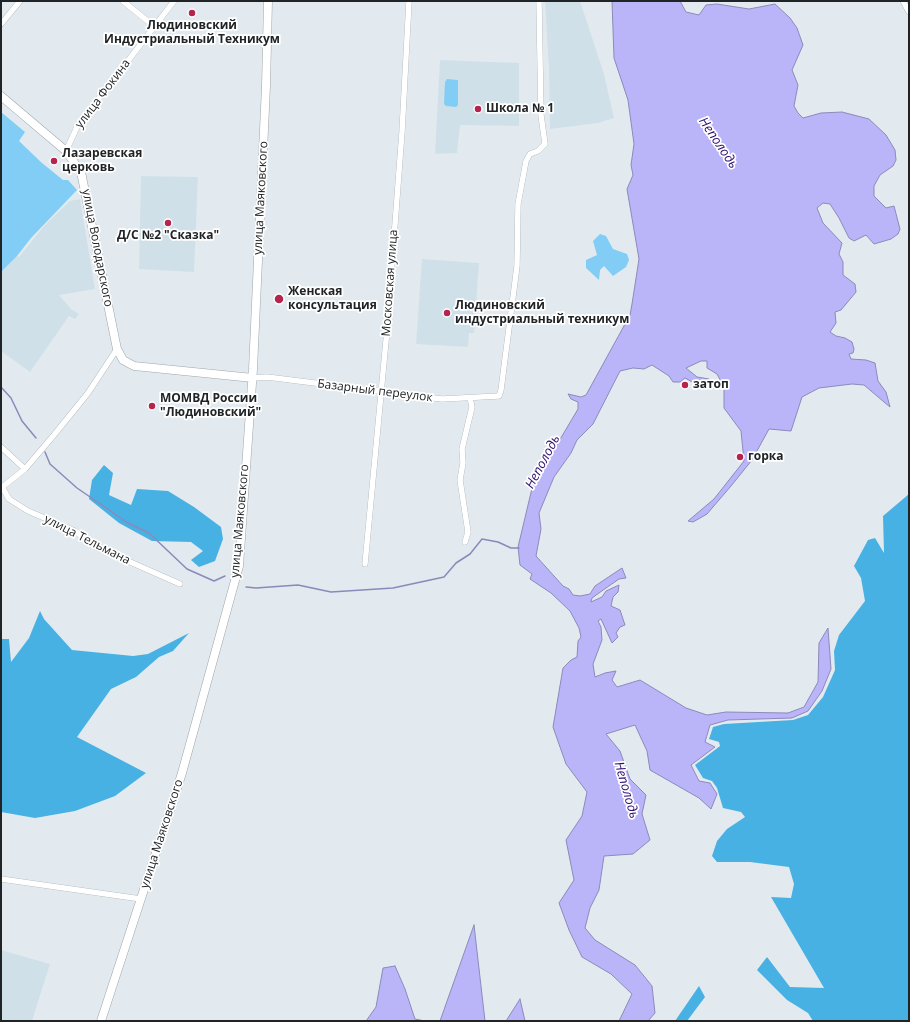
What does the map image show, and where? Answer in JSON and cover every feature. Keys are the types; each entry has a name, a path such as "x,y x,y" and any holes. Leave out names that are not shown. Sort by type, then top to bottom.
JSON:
{"street":[{"path":"1,24 20,1"},
{"path":"123,1 155,27"},
{"name":"улица Фокина","path":"66,151 77,127 174,1"},
{"name":"улица Маяковского","path":"101,1021 182,774 239,566 252,378 266,86 268,1"},
{"name":"Московская улица","path":"365,564 402,132 409,1"},
{"name":"Базарный переулок","path":"252,378 267,377 442,399 499,396 518,266 518,204 526,161 530,154 538,151 545,144 541,115 539,1"},
{"path":"903,1 909,12"},
{"name":"улица Володарского","path":"1,96 66,151 82,172 117,349 123,360 134,366 252,378"},
{"path":"2,487 25,469 88,393 117,349"},
{"path":"466,542 468,532 460,480 463,463 462,448 472,407 470,398"},
{"path":"1,447 25,469"},
{"name":"улица Тельмана","path":"2,487 9,499 28,511 75,531 94,546 180,584"},
{"path":"1,879 141,899"}],"shaded area":[{"path":"545,1 580,1 604,74 614,118 598,123 550,129 549,70"},
{"name":"Школа № 1","path":"440,60 519,63 519,126 460,125 457,153 435,154"},
{"path":"447,79 458,80 458,105 456,107 446,106 444,104 445,82"},
{"path":"1,112 25,132 19,141 42,163 63,180 68,180 77,190 1,272"},
{"name":"Д/С №2 \"Сказка\"","path":"141,176 198,177 194,272 139,269"},
{"path":"80,199 95,289 59,295 71,309 79,314 75,319 69,316 30,372 1,351 1,272 17,256 19,257 44,226 70,201"},
{"path":"600,234 606,236 613,249 627,254 629,260 626,267 613,276 604,266 600,270 599,280 586,268 586,260 597,255 593,241"},
{"name":"Людиновский индустриальный техникум","path":"422,259 479,263 474,333 469,333 468,347 416,344"},
{"path":"104,465 113,473 109,495 131,505 137,489 168,491 194,507 221,527 223,539 215,561 199,567 191,560 203,551 191,542 152,541 119,523 89,499 92,480"},
{"path":"909,494 909,1021 813,1021 808,1013 787,1000 757,970 767,957 790,987 824,988 771,897 791,898 794,884 789,867 750,862 717,862 712,856 717,841 727,829 745,817 741,812 723,808 717,788 712,781 703,778 695,765 720,746 719,742 709,739 713,727 724,724 793,720 808,715 823,697 835,670 834,651 839,635 865,601 861,578 854,566 868,540 875,538 884,553 883,516"},
{"path":"40,611 44,619 72,650 133,656 148,654 189,633 173,651 159,657 136,677 111,689 77,737 146,773 115,796 75,811 35,818 1,812 1,639 9,639 11,662 29,638"},
{"path":"1,950 50,964 32,1021 1,1021"},
{"path":"699,986 705,997 687,1021 675,1021"}],"water":[{"name":"Неполодь","path":"612,1 680,1 686,12 699,15 706,5 717,4 749,9 775,4 790,18 797,28 803,45 792,70 798,85 794,106 798,113 803,118 821,113 842,112 869,119 886,135 895,150 896,160 893,166 880,175 874,186 874,196 886,208 894,206 900,229 898,234 891,239 874,244 866,235 854,241 849,238 830,204 823,203 817,208 823,223 842,243 839,254 843,262 843,275 855,284 856,292 841,310 835,312 836,323 830,332 852,342 854,349 853,353 849,354 851,359 866,360 875,363 878,381 886,392 890,407 864,385 852,384 819,388 802,397 791,431 769,429 752,460 731,486 707,514 693,522 688,521 714,499 744,461 741,431 724,408 724,387 717,374 707,368 707,361 701,361 686,368 697,377 709,379 711,384 696,384 685,378 680,382 673,382 669,376 652,365 644,369 633,368 620,371 593,424 577,440 571,453 554,477 539,513 541,529 536,556 563,586 569,589 573,595 580,596 590,594 595,586 622,568 626,578 619,579 592,598 591,602 602,597 606,591 619,585 618,592 613,597 611,606 620,610 625,625 620,627 616,633 618,637 612,643 601,619 598,621 601,627 602,640 593,664 595,677 616,671 612,680 617,687 640,680 686,708 707,715 726,712 788,713 804,707 818,682 819,643 828,628 831,669 822,691 808,711 792,718 728,720 710,725 705,742 715,747 691,765 699,781 710,783 717,794 711,809 699,798 650,770 647,751 635,725 606,734 620,751 630,779 646,795 642,814 650,840 633,854 604,856 599,890 590,908 585,928 595,940 635,965 652,986 655,1013 648,1021 619,1021 632,994 611,974 582,957 569,930 559,903 574,880 566,840 582,816 587,792 566,764 553,727 563,668 571,660 577,657 578,641 581,637 579,628 570,611 551,593 530,579 532,574 520,565 518,547 534,480 538,478 540,472 538,466 543,467 546,463 578,409 578,402 571,399 568,394 581,397 586,395 630,315 632,304 639,259 627,189 633,175 631,165 634,144 628,100 614,58"},
{"path":"474,925 485,1021 440,1021"},
{"path":"395,966 405,989 415,1019 425,1021 366,1021 376,1007 383,968"},
{"path":"520,999 525,1021 506,1021"}],"waterway":[{"path":"1,387 11,398 22,421 36,438"},
{"path":"45,452 50,464 77,488 128,523 149,533 187,569 214,581 225,576"},
{"path":"246,587 256,588 298,585 331,592 393,588 444,577 456,563 470,554 482,539 498,542 511,548 519,548"}],"place":[{"name":"Людиновский Индустриальный Техникум","path":"192,13"},
{"name":"Школа № 1","path":"478,109"},
{"name":"Лазаревская церковь","path":"54,161"},
{"name":"Д/С №2 \"Сказка\"","path":"168,223"},
{"name":"Женская консультация","path":"279,299"},
{"name":"Людиновский индустриальный техникум","path":"447,313"},
{"name":"затоп","path":"685,385"},
{"name":"МОМВД России \"Людиновский\"","path":"152,406"},
{"name":"горка","path":"740,457"}]}
